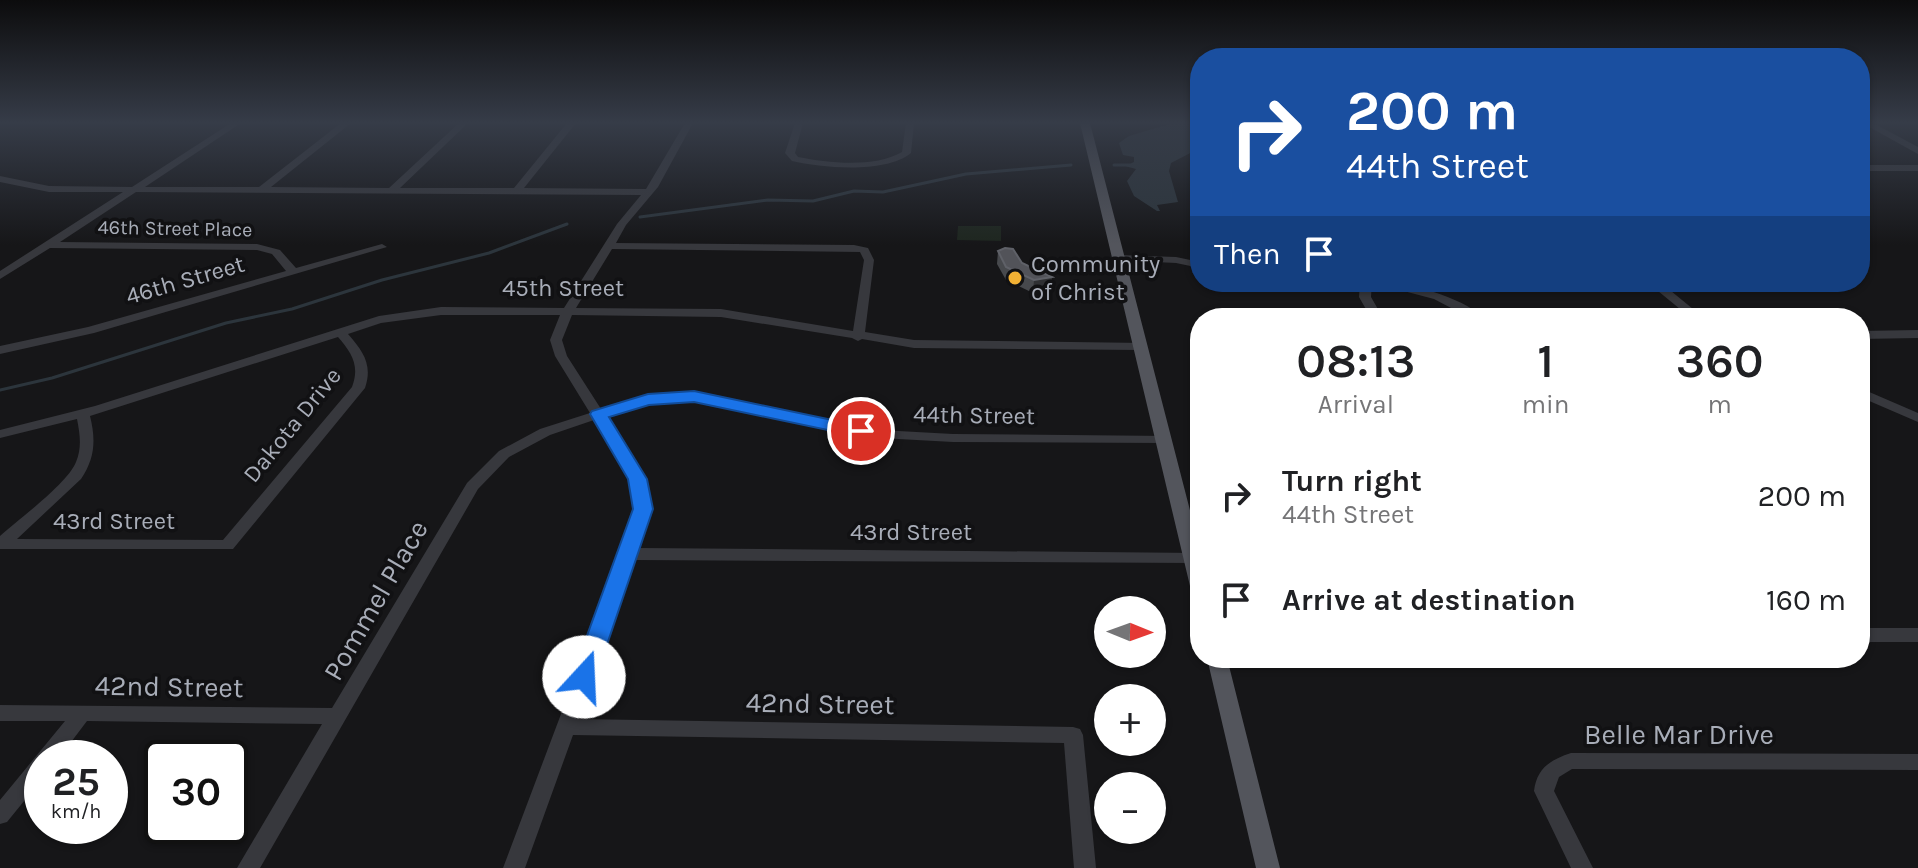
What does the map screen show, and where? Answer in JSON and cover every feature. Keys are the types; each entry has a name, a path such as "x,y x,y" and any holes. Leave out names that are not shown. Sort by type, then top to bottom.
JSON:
{"main road":[{"path":"1095,164 1190,545"},
{"path":"1219,668 1268,868"}],"street":[{"path":"0,276 173,164"},
{"path":"261,190 295,164"},
{"path":"392,190 420,164"},
{"path":"517,191 539,164"},
{"path":"514,868 638,531 643,498 638,479 561,356 556,340 570,310 609,246 630,213 649,192 666,164"},
{"path":"1870,168 1918,168"},
{"path":"0,179 49,189 649,192"},
{"name":"46th Street Place","path":"47,245 257,247 276,252 293,272"},
{"path":"609,246 864,250 869,260 858,337"},
{"name":"46th Street","path":"0,350 90,330 382,247"},
{"path":"1118,258 1190,263"},
{"path":"1419,292 1459,308"},
{"path":"1666,292 1686,308"},
{"name":"45th Street","path":"0,434 83,414 379,320 441,311 721,313 776,320 858,337 935,345 1141,346"},
{"name":"Dakota Drive","path":"227,545 358,388 364,369 357,352 340,332"},
{"path":"1870,335 1918,334"},
{"path":"1870,396 1918,418"},
{"name":"44th Street","path":"598,414 648,399 694,397 842,428 893,435 1164,439"},
{"path":"1,544 76,476 83,465 90,440 83,414"},
{"name":"Pommel Place","path":"248,868 472,486 486,469 526,441 598,414"},
{"name":"43rd Street","path":"1,544 227,545"},
{"name":"43rd Street","path":"629,554 1190,557"},
{"path":"1870,635 1918,635"},
{"name":"42nd Street","path":"0,713 337,716"},
{"path":"61,740 83,713"},
{"name":"42nd Street","path":"566,727 1073,735 1085,868"},
{"name":"Belle Mar Drive","path":"1582,868 1544,791 1545,779 1554,767 1571,761 1918,762"},
{"path":"0,815 24,786"}],"shaded area":[{"path":"1171,164 1169,171 1178,202 1157,205 1160,211 1157,211 1134,196 1127,181 1136,169 1125,166"},
{"path":"958,226 1001,226 1001,241 957,240"}],"building":[{"path":"1013,249 1022,263 1052,277 1034,280 1006,267 998,251"}],"waterway":[{"path":"640,217 768,200 813,201 854,191 883,192 966,174 1071,165"},
{"path":"1114,165 1130,165"},
{"path":"0,390 52,378 226,323 292,309 382,280 489,253 567,224"}],"place":[{"name":"Community of Christ","path":"1015,278"}],"route":[{"path":"584,677 638,531 643,509 638,479 598,414 648,399 694,397 861,431"}]}
